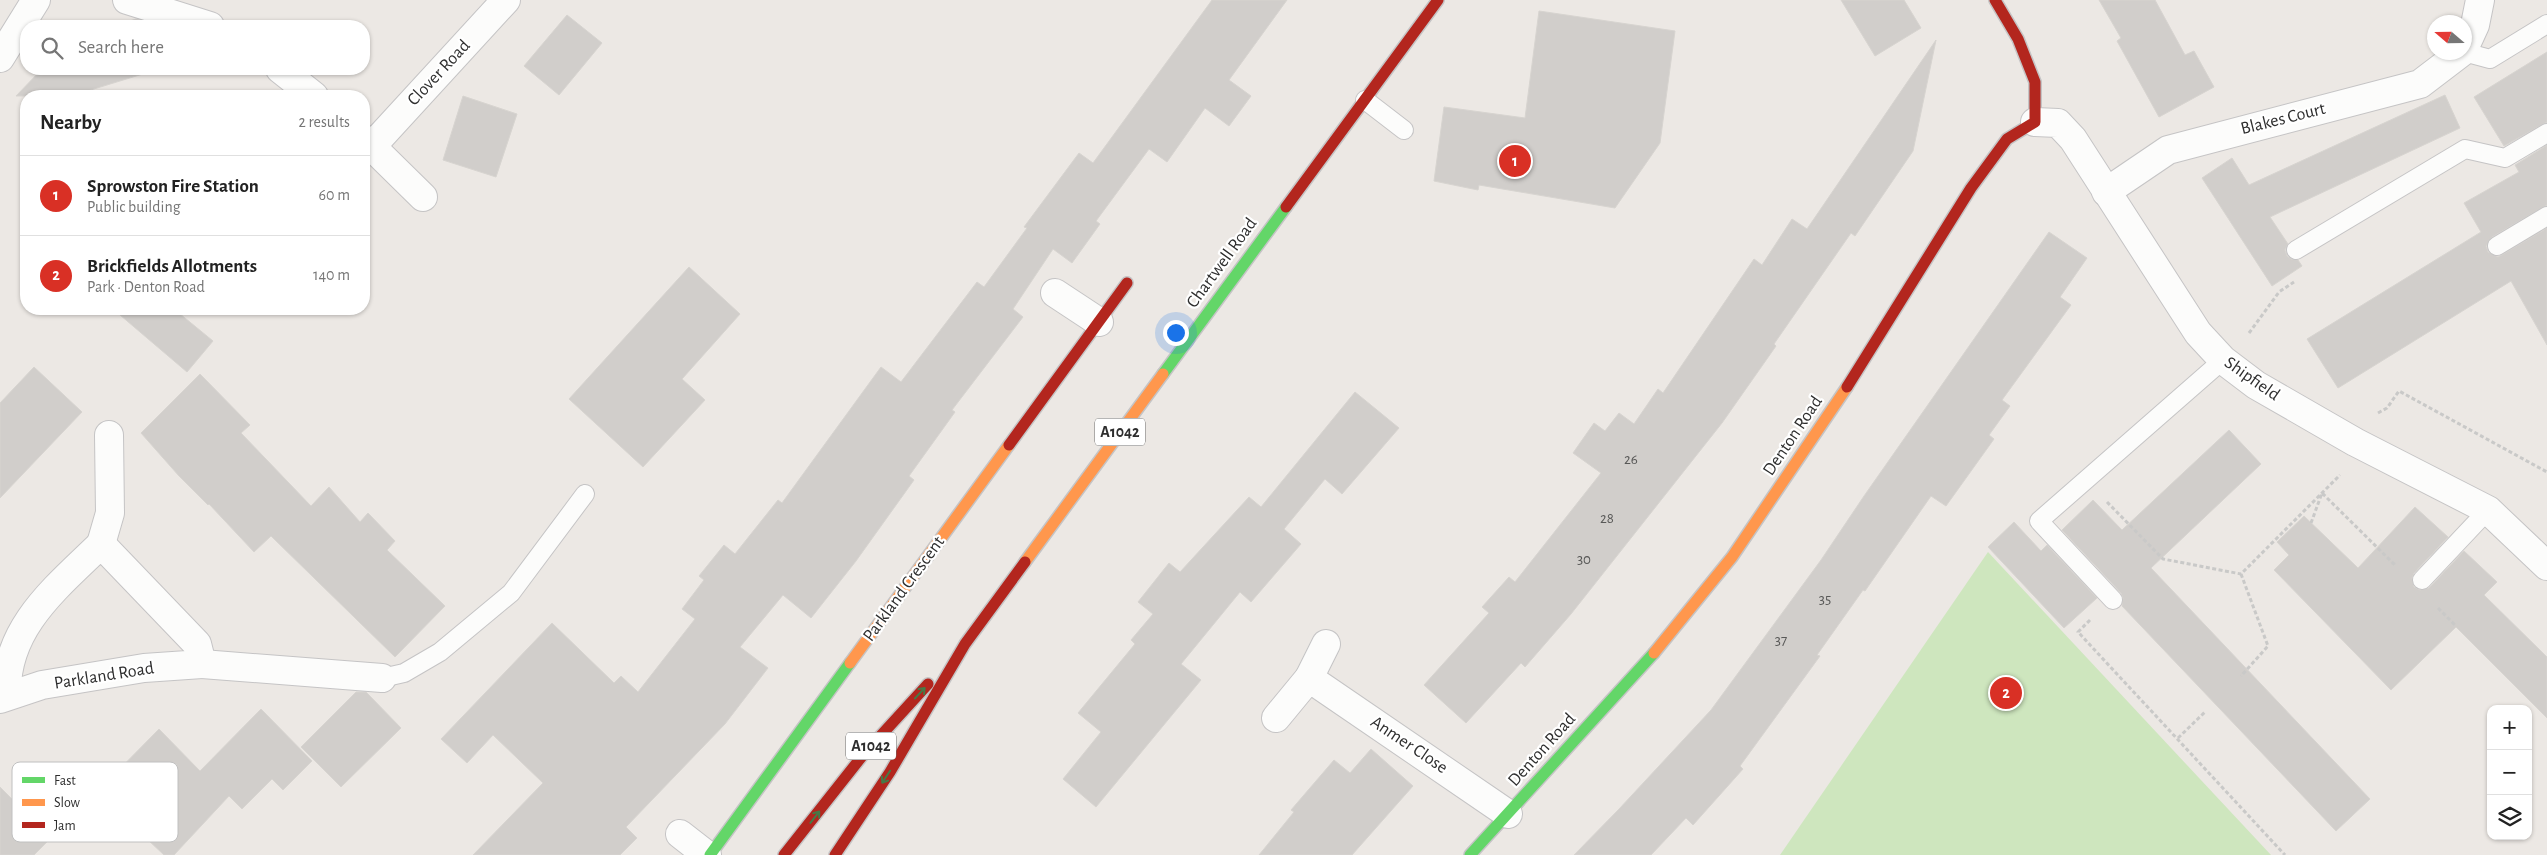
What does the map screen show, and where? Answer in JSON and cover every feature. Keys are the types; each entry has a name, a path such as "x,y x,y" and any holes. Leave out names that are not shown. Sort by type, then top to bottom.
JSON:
{"main road":[{"name":"Chartwell Road","path":"835,855 890,772 965,644 1438,0"},
{"path":"1995,0 2018,39 2035,82 2035,122"},
{"name":"Denton Road","path":"1470,855 1669,637 1726,564 1826,420 1971,188 2006,139 2035,122"},
{"name":"Parkland Crescent","path":"709,855 1127,282"},
{"name":"Chartwell Road","path":"784,855 863,755 965,644"}],"street":[{"path":"24,20 36,0"},
{"path":"127,0 191,20"},
{"name":"Clover Road","path":"370,141 506,0"},
{"name":"Blakes Court","path":"2472,32 2480,0"},
{"path":"0,58 20,26"},
{"name":"Blakes Court","path":"2106,192 2168,150 2420,84 2452,60"},
{"path":"288,75 306,90"},
{"name":"Shipfield","path":"2035,122 2058,124 2073,139 2198,333 2223,360 2256,385 2355,442 2488,510 2546,563"},
{"name":"Clover Road","path":"370,145 423,197"},
{"path":"1055,293 1099,322"},
{"name":"Parkland Road","path":"109,435 110,513 101,544 36,607 15,645 3,697 42,685 144,668 202,664 382,678"},
{"path":"101,544 196,644 202,664"},
{"path":"1276,718 1309,678 1326,644"},
{"name":"Anmer Close","path":"1309,678 1508,814"},
{"name":"Parkland Crescent","path":"680,834 709,855"}],"lane":[{"path":"2472,53 2490,59 2547,24"},
{"path":"1365,100 1404,130"},
{"path":"2298,248 2465,148 2505,158 2547,133"},
{"path":"2497,246 2547,216"},
{"path":"2113,600 2040,521 2223,360"},
{"path":"382,678 404,673 440,652 511,593 585,494"},
{"path":"2422,580 2488,510"}],"path":[{"path":"2223,360 2241,345 2279,292 2308,274 2298,248"},
{"path":"2241,574 2344,472 2355,442 2372,416 2388,408 2400,391 2547,472"},
{"path":"2085,481 2164,559 2241,574"},
{"path":"2311,523 2322,493"},
{"path":"2322,493 2399,570"},
{"path":"2241,574 2268,646 2241,676"},
{"path":"2434,604 2455,625"},
{"path":"2091,620 2078,632 2285,855"},
{"path":"2178,738 2205,712"}],"green space":[{"path":"1988,552 2271,855 1780,855"}],"building":[{"path":"1212,0 1287,0 1229,80 1251,96 1229,126 1205,108 1167,162 1149,149 1096,221 1100,224 1072,263 1053,249 1013,309 1023,317 952,410 955,412 909,476 914,480 856,561 811,618 783,595 740,647 768,668 725,724 626,827 637,838 620,855 473,855 543,783 493,735 467,763 441,739 552,623 614,683 621,676 638,692 695,619 682,609 704,580 699,576 724,545 735,554 778,500 782,503 881,367 901,382 977,282 984,287 1027,228 1024,227 1079,153 1093,163"},
{"path":"1841,0 1904,0 1921,28 1875,56"},
{"path":"2099,0 2155,0 2185,55 2194,51 2214,87 2159,117 2117,41 2121,38"},
{"path":"1539,11 1675,31 1660,143 1615,208 1479,185 1478,190 1434,181 1444,107 1525,118"},
{"path":"567,15 602,43 559,95 524,66"},
{"path":"1936,40 1913,151 1855,236 1851,233 1722,423 1571,614 1525,667 1521,663 1466,723 1424,685 1489,613 1482,607 1509,577 1515,582 1601,473 1573,453 1594,423 1605,431 1619,413 1634,424 1658,389 1663,393 1754,259 1762,265 1792,219 1807,229"},
{"path":"2547,52 2547,122 2504,146 2474,97"},
{"path":"36,75 139,75 91,90 22,90"},
{"path":"2445,95 2460,128 2270,217 2288,244 2285,250 2287,256 2298,260 2302,266 2272,286 2202,178 2232,158 2249,185"},
{"path":"463,96 517,114 496,177 443,160"},
{"path":"2547,145 2547,205 2492,237 2486,246 2488,252 2498,257 2547,228 2547,345 2511,281 2338,388 2307,339 2481,232 2464,203 2519,172 2515,165"},
{"path":"2049,232 2087,258 2060,297 2071,305 2002,400 2010,406 1989,435 1994,439 1946,506 1931,496 1865,591 1863,590 1817,655 1820,656 1740,766 1743,769 1693,825 1686,818 1651,855 1574,855 1711,710 1821,560"},
{"path":"689,267 740,314 682,379 705,400 643,467 569,399"},
{"path":"120,315 181,315 213,341 187,372"},
{"path":"34,367 82,412 0,498 0,403"},
{"path":"200,374 250,425 241,433 311,506 329,487 360,522 368,513 395,541 387,550 445,606 395,657 271,536 254,552 209,504 179,476 141,433"},
{"path":"1355,392 1399,428 1342,494 1325,479 1284,529 1301,544 1251,602 1240,592 1181,664 1201,680 1096,807 1063,779 1101,732 1078,713 1135,644 1131,640 1153,614 1138,602 1169,563 1180,572 1249,497 1261,507"},
{"path":"2229,430 2261,464 2151,568 2370,799 2336,831 2122,606 2123,598 2121,593 2062,530 2093,500 2122,530"},
{"path":"2415,507 2448,537 2414,573 2412,578 2414,587 2420,590 2429,588 2464,551 2497,582 2484,595 2547,657 2547,718 2456,627 2391,690 2274,570 2289,555 2277,542 2304,516 2358,568"},
{"path":"2014,522 2041,551 2047,545 2097,598 2064,628 1988,547"},
{"path":"356,692 366,692 401,728 341,787 301,747"},
{"path":"261,709 312,761 283,790 272,779 242,809 229,796 174,855 164,855 150,842 178,842 178,762 127,762 159,729 200,771"},
{"path":"1371,749 1413,786 1352,855 1259,855 1294,812 1291,810 1334,760 1350,773"},
{"path":"0,787 12,799 12,842 47,842 34,855 0,855"}],"traffic: fast":[{"path":"1163,374 1286,207"},
{"path":"1470,855 1654,653"},
{"path":"710,855 850,663"}],"traffic: slow":[{"path":"1025,562 1163,374"},
{"path":"1654,653 1732,557 1847,387"},
{"path":"850,663 1009,445"}],"traffic: jam":[{"path":"1286,207 1438,0"},
{"path":"1847,387 1971,188 2007,139 2035,122 2035,82 2018,39 1995,0"},
{"path":"1009,445 1127,283"},
{"path":"835,855 890,772 965,644 1025,562"},
{"path":"784,855 863,755 928,684"}],"place":[{"name":"Sprowston Fire Station","path":"1515,161"},
{"name":"Brickfields Allotments","path":"2006,693"}]}
